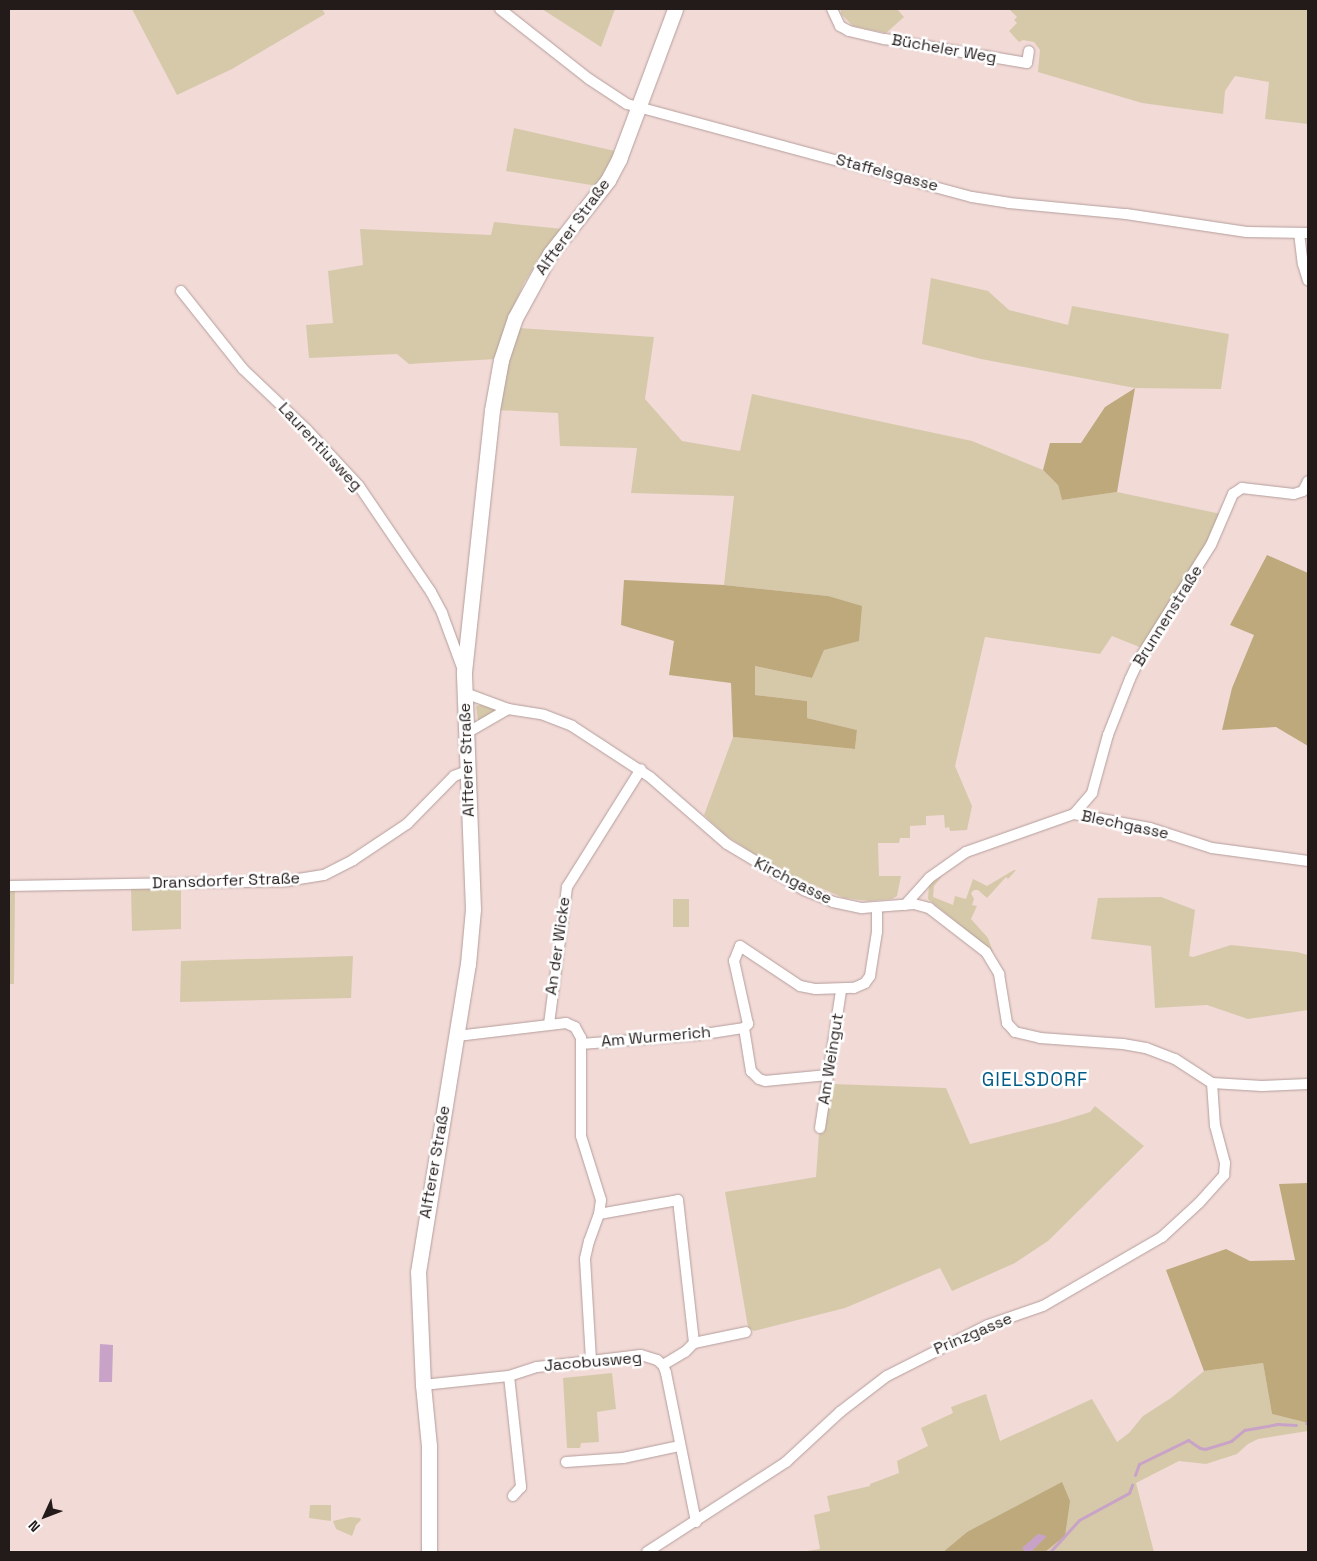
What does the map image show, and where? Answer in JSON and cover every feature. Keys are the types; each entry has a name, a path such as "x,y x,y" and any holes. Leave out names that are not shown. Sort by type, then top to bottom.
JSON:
{"street":[{"name":"Staffelsgasse","path":"500,9 589,79 627,104 972,197 1009,203 1126,214 1247,232 1303,233"},
{"name":"Alfterer Straße","path":"429,1552 429,1446 423,1385 418,1272 457,1036 473,910 464,672 492,410 501,360 515,318 532,282 550,254 608,180 619,159 675,9"},
{"name":"Bücheler Weg","path":"832,9 835,20 849,31 1027,63 1029,51"},
{"path":"1303,233 1303,264 1308,280"},
{"name":"Laurentiusweg","path":"181,291 243,369 312,435 359,486 431,592 442,613 464,672"},
{"name":"Brunnenstraße","path":"1074,814 1092,793 1108,735 1140,658 1211,545 1233,494 1242,488 1294,494 1302,491 1308,481"},
{"name":"Kirchgasse","path":"465,693 508,709 564,721 641,769 715,836 755,863 817,896 848,906 877,908 918,904 929,908 986,952 999,974 1007,1023 1015,1032 1040,1038 1123,1044 1146,1048 1174,1059 1212,1083 1262,1086 1308,1084"},
{"path":"465,734 508,709"},
{"name":"An der Wicke","path":"549,1024 567,888 571,878 607,826 641,769"},
{"name":"Dransdorfer Straße","path":"9,886 286,882 324,875 353,860 407,824 454,776 467,770"},
{"name":"Blechgasse","path":"905,905 922,884 961,855 1074,814 1150,828 1212,848 1308,861"},
{"path":"828,1075 765,1081 759,1079 752,1071 744,1028 748,1024 734,961 740,946 800,986 842,990 857,987 869,979 877,932 877,908"},
{"name":"Am Weingut","path":"820,1128 842,990"},
{"name":"Am Wurmerich","path":"457,1036 566,1023 575,1027 582,1044 698,1035 744,1028"},
{"path":"582,1044 581,1136 601,1200 599,1214 585,1258 591,1361"},
{"name":"Prinzgasse","path":"647,1552 786,1462 840,1412 887,1376 988,1325 1043,1306 1149,1246 1176,1225 1213,1189 1224,1175 1225,1163 1215,1126 1212,1083"},
{"path":"599,1214 678,1200 694,1343"},
{"path":"663,1365 685,1352 694,1343 746,1332"},
{"name":"Jacobusweg","path":"423,1385 510,1376 537,1367 591,1361 645,1356 657,1360 663,1365 696,1522"},
{"path":"510,1376 521,1487 513,1496"},
{"path":"566,1462 623,1458 679,1446"}],"shaded area":[{"path":"132,9 322,9 325,14 232,69 177,95"},
{"path":"542,9 615,9 601,47"},
{"path":"841,9 897,9 904,17 886,33 853,26 841,14"},
{"path":"1009,9 1308,9 1308,124 1265,119 1269,82 1235,76 1225,91 1223,114 1142,103 1038,72 1040,50 1034,42 1023,40 1019,42 1009,31 1017,23 1014,20 1017,17"},
{"path":"514,128 615,151 597,186 506,171"},
{"path":"494,222 563,229 540,257 524,283 506,324 496,359 409,364 397,354 309,358 306,325 333,323 328,271 363,265 360,229 491,235"},
{"path":"931,278 988,291 1009,310 1068,325 1072,306 1229,334 1221,389 1135,388 981,359 922,344"},
{"path":"519,328 654,337 645,399 682,441 740,451 752,394 972,441 1043,470 1058,485 1062,500 1117,492 1221,514 1204,550 1142,648 1112,636 1100,654 985,637 955,766 972,806 967,830 950,831 949,827 945,828 944,815 926,816 926,825 910,826 910,838 900,838 899,843 878,843 879,876 901,876 897,896 892,899 869,901 844,898 793,876 759,857 725,835 704,815 733,737 855,749 857,730 807,718 807,701 755,695 755,666 812,678 824,649 859,640 828,596 724,585 734,496 631,493 637,448 560,446 558,413 497,410 503,381"},
{"path":"1135,388 1117,492 1062,500 1058,485 1043,470 1050,443 1081,443 1105,407"},
{"path":"1267,555 1308,573 1308,746 1276,727 1222,730 1232,688 1254,635 1230,625"},
{"path":"624,580 724,585 828,596 862,606 859,641 824,650 812,678 755,666 755,695 807,701 807,718 857,730 855,749 733,737 731,683 669,675 674,641 621,625"},
{"path":"481,705 498,710 478,721 476,706"},
{"path":"1016,870 1008,879 1006,877 987,898 978,890 974,890 971,893 974,899 972,905 977,906 971,919 988,938 993,952 928,899 929,885 943,875 934,886 933,897 953,905 955,896 966,899 973,879 987,886"},
{"path":"131,888 181,888 181,929 132,931"},
{"path":"9,891 15,891 14,984 9,984"},
{"path":"1161,897 1195,910 1189,956 1193,957 1231,945 1297,952 1308,955 1308,1010 1248,1019 1207,1005 1155,1008 1151,946 1091,939 1098,898"},
{"path":"673,899 689,899 689,927 673,927"},
{"path":"353,956 351,998 180,1002 181,961"},
{"path":"832,1084 946,1088 970,1144 1058,1122 1090,1112 1095,1106 1144,1146 1048,1241 1015,1263 952,1291 940,1268 845,1308 754,1331 748,1327 725,1192 816,1177 819,1133 824,1133"},
{"path":"1307,1183 1308,1423 1272,1414 1263,1363 1204,1371 1166,1270 1226,1249 1250,1261 1295,1260 1279,1184"},
{"path":"100,1344 113,1345 112,1382 99,1382"},
{"path":"1263,1363 1272,1414 1308,1423 1308,1431 1258,1439 1248,1444 1237,1454 1206,1464 1179,1461 1136,1483 1154,1552 1045,1552 1065,1536 980,1527 967,1532 943,1552 799,1552 820,1549 814,1515 830,1511 827,1496 870,1486 870,1484 899,1473 897,1461 928,1446 921,1428 953,1413 951,1407 986,1394 1000,1441 1092,1399 1117,1442 1129,1433 1143,1416 1171,1398 1204,1371"},
{"path":"612,1373 616,1409 597,1412 599,1442 581,1443 580,1448 567,1448 563,1378"},
{"path":"1062,1482 1070,1501 1065,1536 1045,1552 943,1552 967,1532"},
{"path":"310,1505 331,1505 331,1521 309,1518"},
{"path":"350,1517 360,1518 361,1520 356,1525 352,1536 336,1529 333,1521"},
{"path":"1038,1534 1047,1536 1031,1552 1025,1552 1022,1548"}],"waterway":[{"path":"1135,1475 1139,1464 1188,1440 1205,1449 1231,1441 1244,1430 1277,1424 1296,1425"},
{"path":"1050,1552 1079,1520 1129,1493 1132,1485"}],"district":[{"name":"GIELSDORF","path":"1035,1080"}]}
